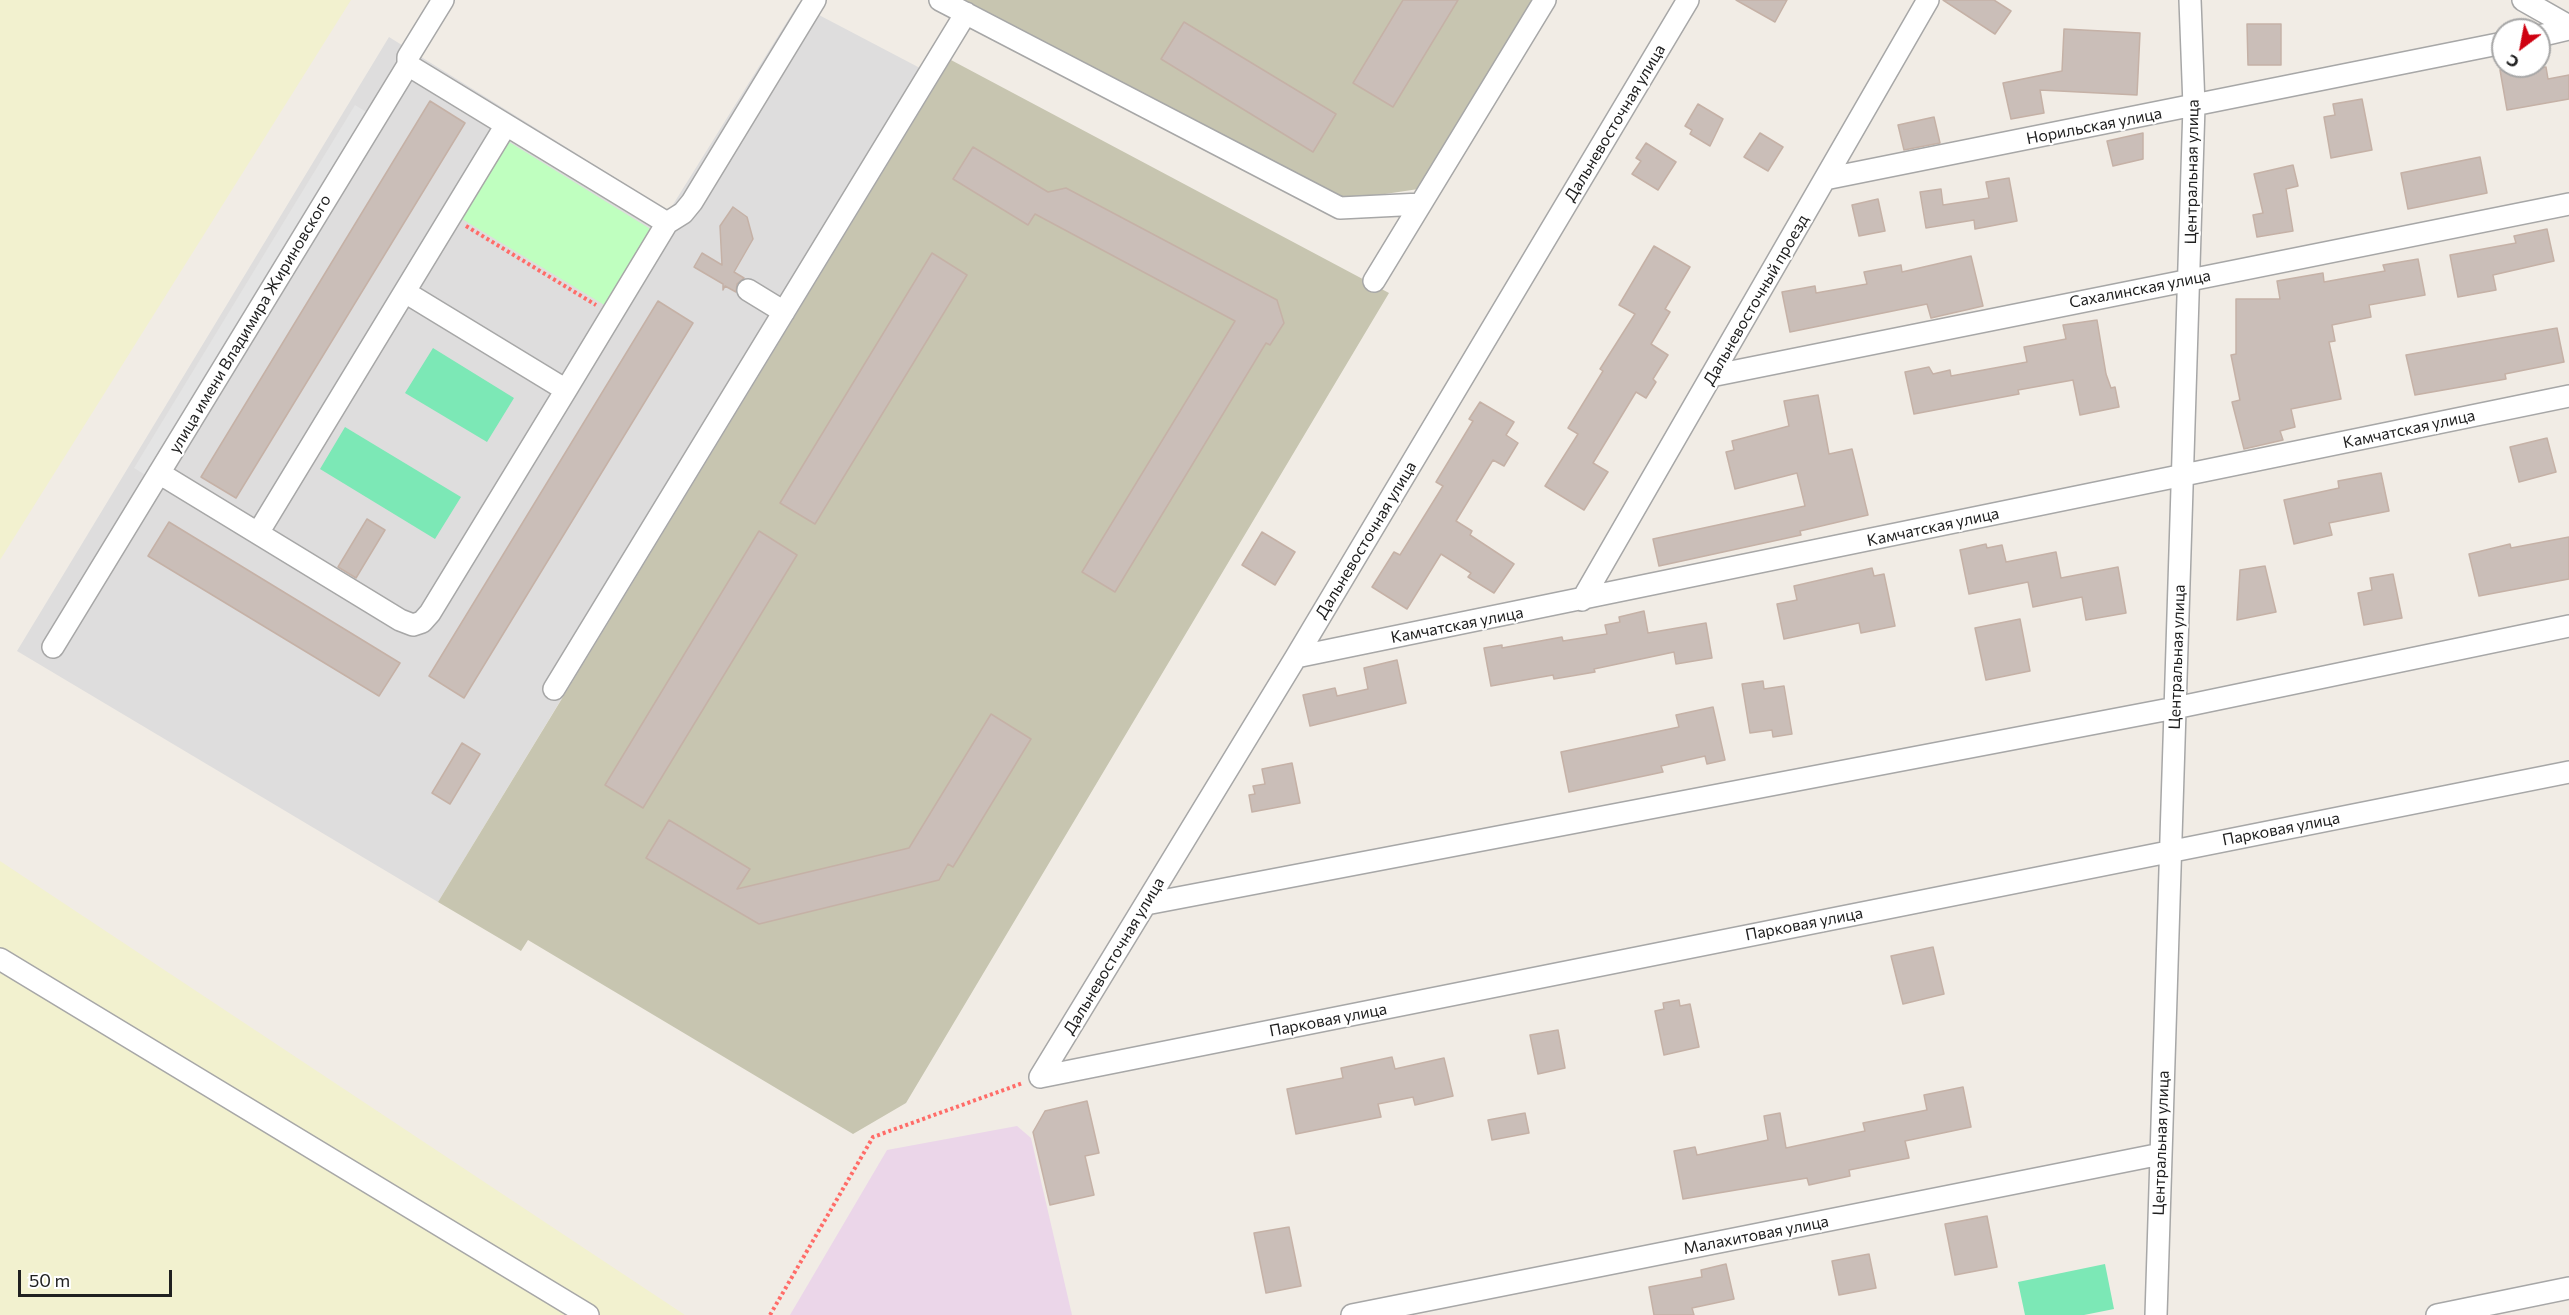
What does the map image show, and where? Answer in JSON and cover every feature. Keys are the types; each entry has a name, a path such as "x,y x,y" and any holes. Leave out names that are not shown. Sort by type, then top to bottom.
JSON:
{"street":[{"name":"улица имени Владимира Жириновского","path":"53,647 408,65 408,57 442,0"},
{"path":"159,473 258,533 343,579 400,620 413,625 422,622 430,613 668,223 683,213 692,202 813,0"},
{"path":"940,0 1340,208 1421,204"},
{"path":"1374,281 1545,0"},
{"name":"Дальневосточная улица","path":"1040,1077 1296,657 1688,0"},
{"name":"Дальневосточный проезд","path":"1582,600 1928,0"},
{"name":"Центральная улица","path":"2156,1315 2194,106 2190,0"},
{"path":"2523,0 2569,28"},
{"path":"554,689 966,13"},
{"path":"2551,33 2569,28"},
{"name":"Норильская улица","path":"1825,179 2491,45"},
{"path":"408,65 668,223"},
{"path":"258,533 506,125"},
{"name":"Сахалинская улица","path":"1712,376 2569,204"},
{"path":"748,290 784,312"},
{"path":"405,292 566,390"},
{"name":"Камчатская улица","path":"1296,657 2569,396"},
{"path":"1146,904 2175,708 2569,626"},
{"name":"Парковая улица","path":"1040,1077 2569,772"},
{"path":"0,959 581,1312"},
{"name":"Малахитовая улица","path":"1352,1315 2161,1155"},
{"path":"2437,1315 2569,1288"}],"path":[{"path":"450,217 612,315"},
{"path":"770,1315 873,1137 1040,1077"}],"shaded area":[{"path":"959,0 1539,0 1425,188 1345,200"},
{"path":"798,4 939,78 438,902 17,651 389,37 669,211"},
{"path":"951,60 1389,293 906,1103 853,1134 528,940 521,951 438,902"},
{"path":"355,105 368,113 147,476 134,468"},
{"path":"1017,1126 1031,1138 1072,1315 790,1315 887,1150"}],"green space":[{"path":"0,0 351,0 0,560"},
{"path":"509,142 652,230 606,306 462,219"},
{"path":"433,348 514,398 487,442 405,393"},
{"path":"345,427 461,497 435,539 320,469"},
{"path":"0,861 685,1315 0,1315"},
{"path":"2105,1264 2114,1309 2084,1315 2025,1315 2018,1282"}],"building":[{"path":"1403,0 1458,0 1393,107 1353,83"},
{"path":"1736,0 1787,0 1775,22"},
{"path":"1943,0 1994,0 2011,11 1995,34"},
{"path":"1184,22 1336,114 1313,152 1161,59"},
{"path":"2247,24 2281,24 2281,65 2248,65"},
{"path":"2064,29 2140,33 2137,95 2040,90 2044,113 2011,119 2003,83 2062,71"},
{"path":"2569,75 2569,99 2507,110 2501,78 2548,79"},
{"path":"2362,99 2372,150 2331,158 2324,117 2335,115 2333,104"},
{"path":"430,101 465,123 236,498 201,477"},
{"path":"1698,104 1723,119 1710,146 1690,134 1692,130 1685,126"},
{"path":"1934,117 1940,143 1904,150 1898,125"},
{"path":"1760,133 1783,147 1768,171 1744,157"},
{"path":"2143,133 2143,159 2113,166 2107,141"},
{"path":"1646,143 1676,162 1658,190 1632,174 1641,161 1636,158"},
{"path":"973,147 1048,192 1066,188 1277,300 1284,323 1270,345 1266,343 1115,592 1082,572 1235,321 1035,214 1028,225 953,179"},
{"path":"2480,157 2487,193 2408,209 2401,173"},
{"path":"2293,165 2298,186 2286,189 2293,231 2257,237 2253,215 2263,213 2254,174"},
{"path":"2009,178 2017,221 1975,229 1974,220 1926,228 1920,192 1941,189 1943,205 1989,198 1986,182"},
{"path":"1878,199 1885,231 1859,236 1852,205"},
{"path":"733,207 747,217 753,239 734,272 744,278 737,284 736,292 725,286 723,290 723,284 694,267 702,253 722,265 720,226"},
{"path":"2547,229 2554,261 2493,275 2496,290 2458,297 2450,255 2516,243 2514,236"},
{"path":"1654,246 1690,267 1665,309 1670,312 1651,344 1668,355 1653,379 1656,382 1646,398 1636,392 1593,463 1608,472 1584,510 1545,486 1578,434 1568,428 1603,371 1600,369 1635,314 1619,305"},
{"path":"932,253 967,275 815,524 780,503"},
{"path":"1971,256 1983,306 1931,318 1927,304 1790,332 1782,292 1815,286 1816,293 1867,284 1864,272 1901,265 1902,272"},
{"path":"2418,259 2425,295 2369,305 2371,317 2332,325 2335,341 2329,342 2341,399 2291,409 2295,427 2280,431 2283,440 2244,449 2232,402 2240,400 2231,355 2236,354 2236,299 2280,299 2277,281 2323,273 2324,282 2385,271 2383,265"},
{"path":"658,301 693,323 464,698 429,676"},
{"path":"2097,320 2106,374 2111,388 2115,387 2119,407 2080,415 2073,380 2018,390 2019,394 1914,414 1905,372 1929,367 1933,374 1950,370 1951,376 2027,362 2024,347 2066,339 2063,325"},
{"path":"2557,328 2564,362 2505,374 2506,379 2415,395 2406,355"},
{"path":"1818,395 1829,454 1852,449 1868,515 1800,531 1801,535 1659,566 1653,539 1805,506 1797,473 1735,489 1726,452 1734,450 1732,441 1789,426 1784,401"},
{"path":"1480,402 1514,422 1506,435 1518,443 1504,466 1493,460 1456,521 1472,531 1470,535 1514,564 1494,593 1468,577 1471,573 1441,554 1407,609 1372,587 1394,552 1400,555 1443,486 1436,482 1473,421 1469,419"},
{"path":"2547,438 2556,472 2519,482 2510,447"},
{"path":"2381,473 2389,511 2329,523 2332,535 2294,544 2284,500 2339,488 2338,481"},
{"path":"367,519 385,530 356,578 338,567"},
{"path":"169,522 400,663 379,696 148,556"},
{"path":"759,531 797,555 643,808 605,785"},
{"path":"1262,532 1295,552 1275,585 1242,565"},
{"path":"2569,537 2569,579 2479,596 2469,554 2510,544 2511,548"},
{"path":"1986,544 1987,548 2002,545 2006,562 2056,552 2061,578 2118,567 2126,613 2086,620 2082,597 2033,607 2028,582 1969,594 1960,550"},
{"path":"2265,566 2276,612 2237,620 2240,570"},
{"path":"1872,568 1874,576 1884,574 1895,626 1861,633 1859,623 1784,639 1777,604 1797,600 1794,586"},
{"path":"2393,574 2402,618 2364,625 2358,593 2372,590 2370,578"},
{"path":"1644,611 1648,633 1706,623 1712,658 1676,664 1674,652 1594,669 1595,672 1554,679 1553,675 1491,686 1484,648 1502,645 1502,648 1562,637 1563,641 1607,634 1605,625 1620,622 1619,617"},
{"path":"2020,619 2030,671 1986,680 1975,628"},
{"path":"1397,660 1406,703 1310,726 1303,695 1335,688 1337,696 1368,689 1364,668"},
{"path":"1763,681 1764,689 1784,686 1792,734 1773,737 1772,730 1750,733 1742,684"},
{"path":"1713,707 1725,760 1707,764 1705,756 1661,766 1663,772 1569,792 1561,752 1679,727 1676,715"},
{"path":"991,714 1031,739 953,867 948,864 939,880 759,924 646,858 669,820 750,869 737,889 909,848"},
{"path":"462,743 480,754 450,804 432,793"},
{"path":"1292,763 1300,803 1252,812 1249,795 1255,794 1253,786 1265,784 1262,769"},
{"path":"1933,947 1944,994 1903,1004 1891,956"},
{"path":"1679,1000 1680,1006 1690,1004 1699,1047 1664,1055 1655,1011 1664,1009 1663,1003"},
{"path":"1558,1030 1565,1068 1538,1074 1530,1035"},
{"path":"1392,1057 1395,1069 1444,1058 1453,1096 1415,1105 1413,1097 1378,1104 1381,1117 1296,1134 1287,1089 1343,1078 1341,1068"},
{"path":"1963,1087 1971,1127 1905,1141 1909,1158 1849,1170 1850,1176 1809,1185 1807,1178 1683,1199 1674,1151 1695,1147 1697,1155 1768,1140 1764,1116 1780,1113 1786,1148 1865,1131 1863,1123 1927,1110 1924,1095"},
{"path":"1087,1101 1099,1153 1085,1156 1094,1195 1050,1205 1033,1132 1045,1111"},
{"path":"1525,1113 1529,1133 1492,1140 1488,1120"},
{"path":"1987,1216 1997,1267 1955,1275 1945,1224"},
{"path":"1289,1227 1301,1286 1266,1293 1254,1233"},
{"path":"1869,1254 1876,1288 1839,1295 1832,1261"},
{"path":"1726,1264 1734,1299 1692,1308 1694,1315 1654,1315 1649,1287 1702,1277 1701,1270"}]}
